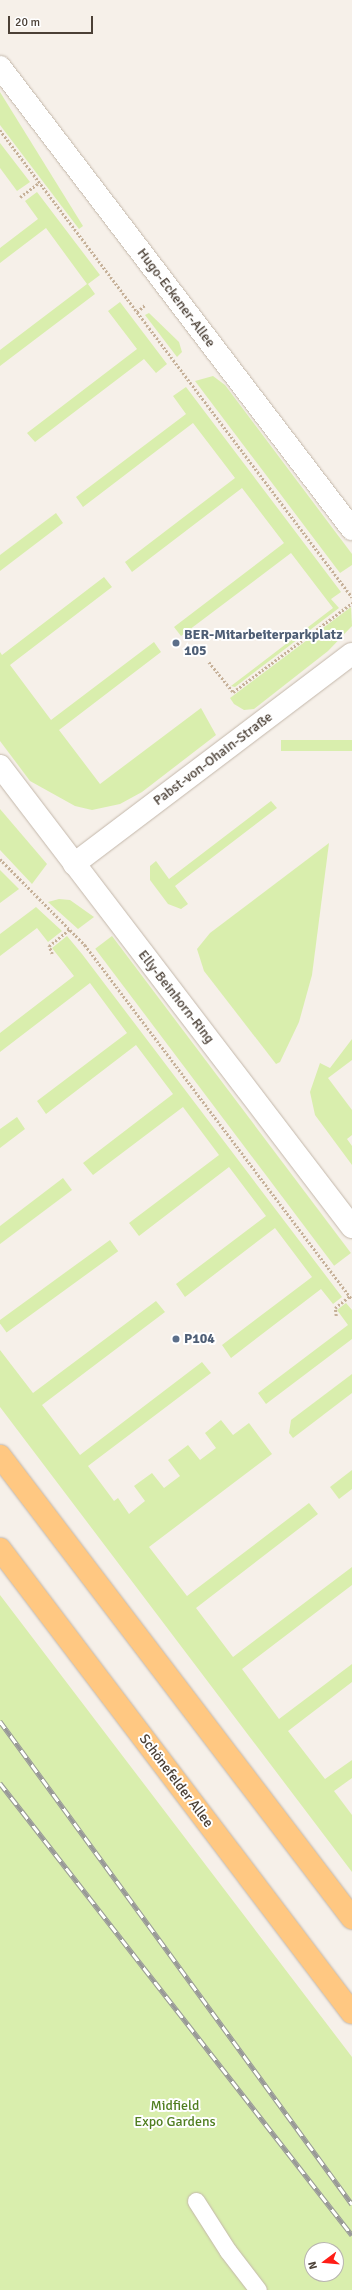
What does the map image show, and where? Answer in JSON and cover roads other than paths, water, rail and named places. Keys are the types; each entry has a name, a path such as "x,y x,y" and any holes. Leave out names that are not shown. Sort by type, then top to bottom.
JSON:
{"highway":[{"path":"0,1456 352,1918"},
{"name":"Schönefelder Allee","path":"0,1549 352,2013"}],"street":[{"name":"Hugo-Eckener-Allee","path":"0,67 352,529"},
{"name":"Pabst-von-Ohain-Straße","path":"74,864 352,654"},
{"name":"Elly-Beinhorn-Ring","path":"0,766 352,1227"}],"lane":[{"path":"196,2201 228,2251 258,2290"}],"railway":[{"path":"0,1721 352,2204"},
{"path":"0,1783 352,2235"}],"place":[{"name":"BER-Mitarbeiterparkplatz 105","path":"176,643"},
{"name":"P104","path":"176,1339"}],"park label":[{"name":"Midfield Expo Gardens","path":"175,2114"}]}
